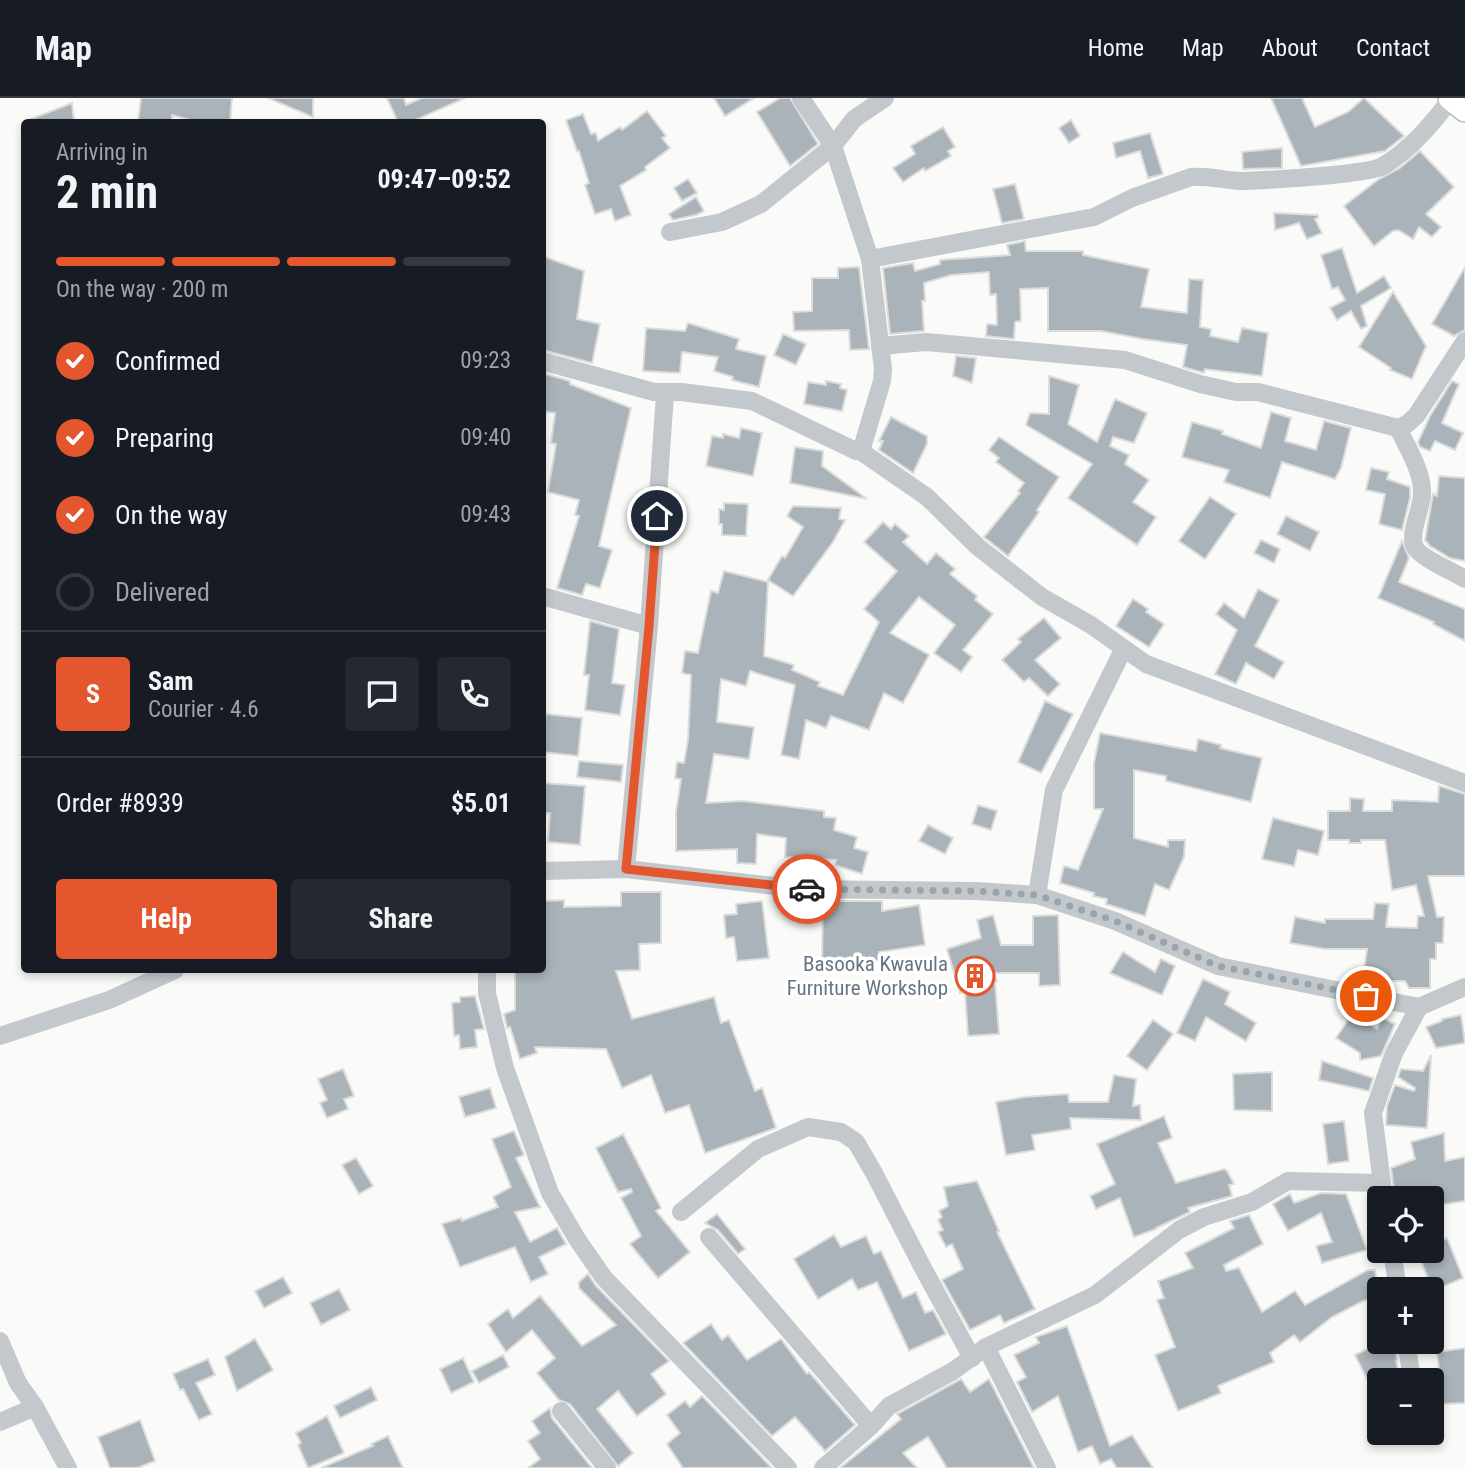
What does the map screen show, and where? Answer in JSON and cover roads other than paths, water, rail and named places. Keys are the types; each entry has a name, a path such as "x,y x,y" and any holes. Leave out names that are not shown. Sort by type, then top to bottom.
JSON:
{"main road":[{"path":"1451,98 1465,110"}],"street":[{"path":"801,98 833,146 870,259 883,369 865,442 859,450"},
{"path":"670,232 722,222 761,204 833,146 854,119 885,98"},
{"path":"870,259 1094,217 1132,198 1191,177 1245,181 1381,167 1420,136 1451,98"},
{"path":"880,346 926,342 1125,360 1200,384 1236,392 1258,392 1398,428 1416,416 1465,341"},
{"path":"546,363 665,394 681,392 752,401 859,450 927,497 978,547 1042,597 1091,625 1146,664 1465,783"},
{"path":"626,869 649,626 665,394"},
{"path":"1398,428 1420,480 1422,494 1412,539 1415,548 1465,579"},
{"path":"546,597 649,626"},
{"path":"1037,895 1054,790 1123,650"},
{"path":"546,871 626,869 801,888 976,891 1037,895 1115,921 1218,966 1419,1007 1465,987"},
{"path":"0,1036 109,1000 168,973"},
{"path":"487,973 487,993 505,1068 550,1193 577,1239 604,1278 788,1468"},
{"path":"1381,1186 1373,1113 1394,1053 1419,1007"},
{"path":"681,1212 758,1149 808,1127 841,1132 856,1142 924,1270 979,1352 1047,1468"},
{"path":"823,1468 871,1426 889,1406 953,1371 979,1352 1095,1294 1179,1230 1204,1217 1252,1202 1288,1181 1367,1189"},
{"path":"709,1237 871,1426"},
{"path":"0,1341 18,1383 68,1468"},
{"path":"0,1422 35,1408"},
{"path":"561,1411 607,1468"}],"place":[{"name":"Basooka Kwavula Furniture Workshop","path":"975,976"}]}
